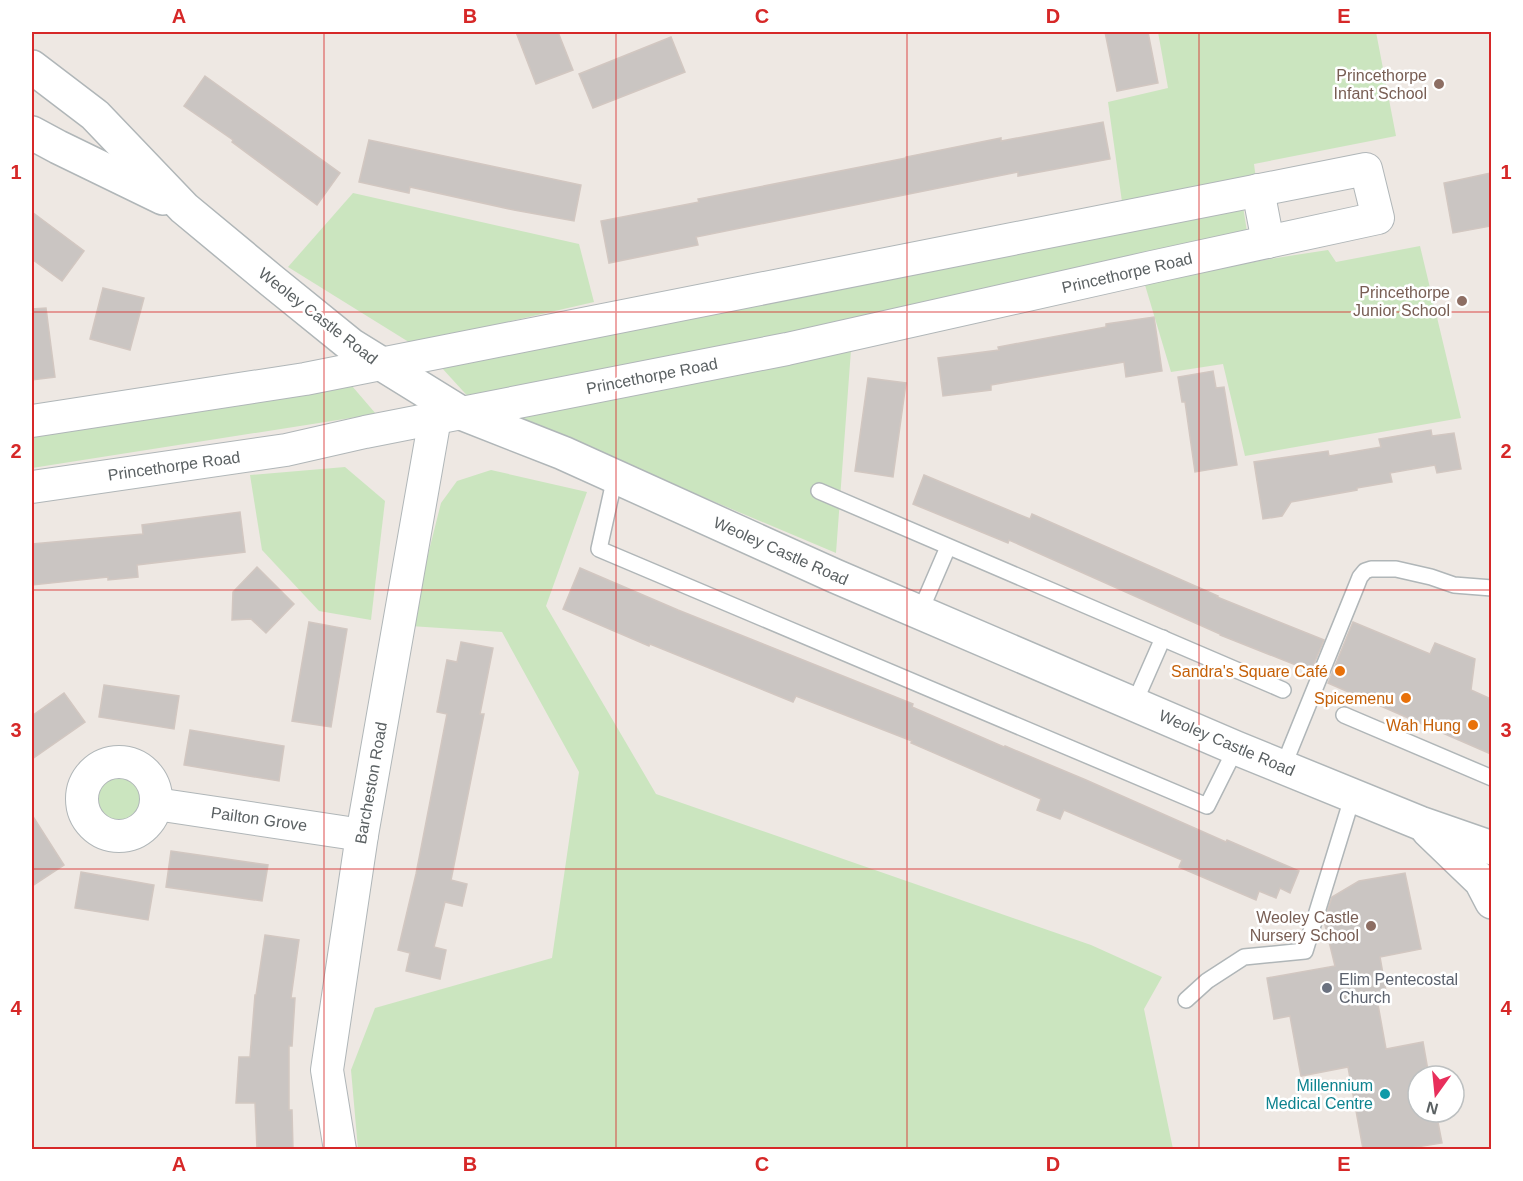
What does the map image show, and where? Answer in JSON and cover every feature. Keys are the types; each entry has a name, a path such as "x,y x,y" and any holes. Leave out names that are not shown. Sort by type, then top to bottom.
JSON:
{"street":[{"name":"Weoley Castle Road","path":"32,67 94,115 184,208 342,338 448,416 563,453 835,576 1236,748 1419,823 1491,848"},
{"name":"Weoley Castle Road","path":"32,132 184,208"},
{"name":"Princethorpe Road","path":"32,421 305,379 1366,169 1378,218 787,350 365,432 286,450 32,487"},
{"path":"1258,190 1268,242"},
{"name":"Barcheston Road","path":"340,1149 327,1070 362,835 448,416"},
{"name":"Pailton Grove","path":"156,804 362,835"},
{"name":"Weoley Castle Road","path":"1419,823 1481,881 1491,902"}],"lane":[{"path":"615,477 599,549 1207,806 1236,748"},
{"path":"819,491 1283,690"},
{"path":"920,612 948,547"},
{"path":"1283,767 1360,577 1365,571 1396,569 1454,585 1491,588"},
{"path":"1134,704 1163,638"},
{"path":"1344,716 1491,778"},
{"path":"1186,1000 1207,981 1244,957 1305,951 1353,795"}],"green space":[{"path":"1158,32 1376,32 1396,136 1254,164 1257,187 1123,209 1108,102 1168,88"},
{"path":"353,193 579,244 594,302 412,344 288,267"},
{"path":"1242,200 1248,238 473,402 441,367"},
{"path":"1420,246 1461,418 1245,456 1223,364 1171,372 1145,285 1236,265 1328,250 1336,262"},
{"path":"851,350 836,553 589,449 498,417"},
{"path":"346,379 376,414 32,468 32,434"},
{"path":"345,467 385,501 371,620 319,611 262,550 250,475"},
{"path":"491,470 587,492 546,606 656,794 1091,945 1162,977 1144,1009 1173,1149 358,1149 351,1070 375,1008 552,958 579,772 502,632 410,626 441,503 457,481"},
{"path":"113,770 130,770 150,787 151,799 150,810 142,824 132,829 116,832 92,817 87,797 99,778"}],"building":[{"path":"516,32 558,32 573,70 536,84"},
{"path":"1105,32 1148,32 1158,83 1117,91"},
{"path":"671,37 685,72 593,108 579,74"},
{"path":"205,76 340,173 317,205 232,142 233,140 184,106"},
{"path":"1103,122 1110,159 1018,176 1018,172 696,237 698,245 609,263 601,221 699,202 698,199 1001,138 1001,141"},
{"path":"369,140 581,185 574,221 410,187 409,193 359,182"},
{"path":"1491,173 1491,226 1453,233 1444,183"},
{"path":"32,212 84,251 62,281 32,259"},
{"path":"103,288 144,298 130,350 90,339"},
{"path":"46,308 55,377 32,380 32,309"},
{"path":"1154,317 1162,371 1126,377 1124,362 991,385 991,390 943,396 938,358 999,350 998,347 1106,327 1106,324"},
{"path":"1213,371 1216,388 1224,387 1237,465 1195,472 1185,402 1182,402 1178,377"},
{"path":"868,378 906,383 893,477 855,471"},
{"path":"1431,430 1432,436 1454,433 1461,469 1437,473 1435,465 1390,473 1392,482 1291,502 1282,516 1263,519 1254,462 1328,451 1329,456 1381,447 1379,439"},
{"path":"924,475 1030,519 1032,514 1217,597 1324,640 1311,671 1220,635 1009,540 1008,543 913,504"},
{"path":"240,512 245,552 137,565 138,577 108,580 108,577 32,585 32,544 143,534 142,525"},
{"path":"257,567 294,604 266,633 251,619 232,620 233,592"},
{"path":"580,568 678,610 913,704 912,707 1004,747 1299,871 1290,893 1280,888 1276,898 1259,891 1256,900 1179,867 1182,860 1064,810 1060,819 1037,810 1041,799 911,743 912,741 796,696 793,702 650,644 649,646 563,609"},
{"path":"309,622 347,629 331,727 292,721"},
{"path":"1353,622 1430,654 1435,643 1475,659 1471,690 1491,699 1491,754 1328,683"},
{"path":"461,642 493,648 480,714 484,714 451,880 467,884 462,906 445,902 434,947 446,950 440,979 406,971 410,953 398,950 416,874 447,714 437,712 447,660 457,662"},
{"path":"104,685 179,696 174,729 99,717"},
{"path":"64,693 85,722 32,759 32,716"},
{"path":"190,730 284,746 279,781 184,765"},
{"path":"32,815 64,865 32,886"},
{"path":"171,851 268,865 262,901 166,887"},
{"path":"81,872 154,885 148,920 75,908"},
{"path":"1405,873 1421,949 1380,957 1387,997 1377,999 1386,1049 1423,1042 1427,1064 1406,1064 1406,1124 1438,1124 1442,1143 1404,1149 1363,1149 1348,1067 1301,1076 1290,1016 1274,1019 1267,978 1335,966 1324,921 1332,897 1359,881"},
{"path":"265,935 299,940 291,998 295,998 292,1046 289,1046 289,1110 292,1110 293,1149 257,1149 255,1103 236,1103 239,1057 250,1057 255,995"}],"place":[{"name":"Princethorpe Infant School","path":"1439,84"},
{"name":"Princethorpe Junior School","path":"1462,301"},
{"name":"Sandra's Square Café","path":"1340,671"},
{"name":"Spicemenu","path":"1406,698"},
{"name":"Wah Hung","path":"1473,725"},
{"name":"Weoley Castle Nursery School","path":"1371,926"},
{"name":"Elim Pentecostal Church","path":"1327,988"},
{"name":"Millennium Medical Centre","path":"1385,1094"}]}
